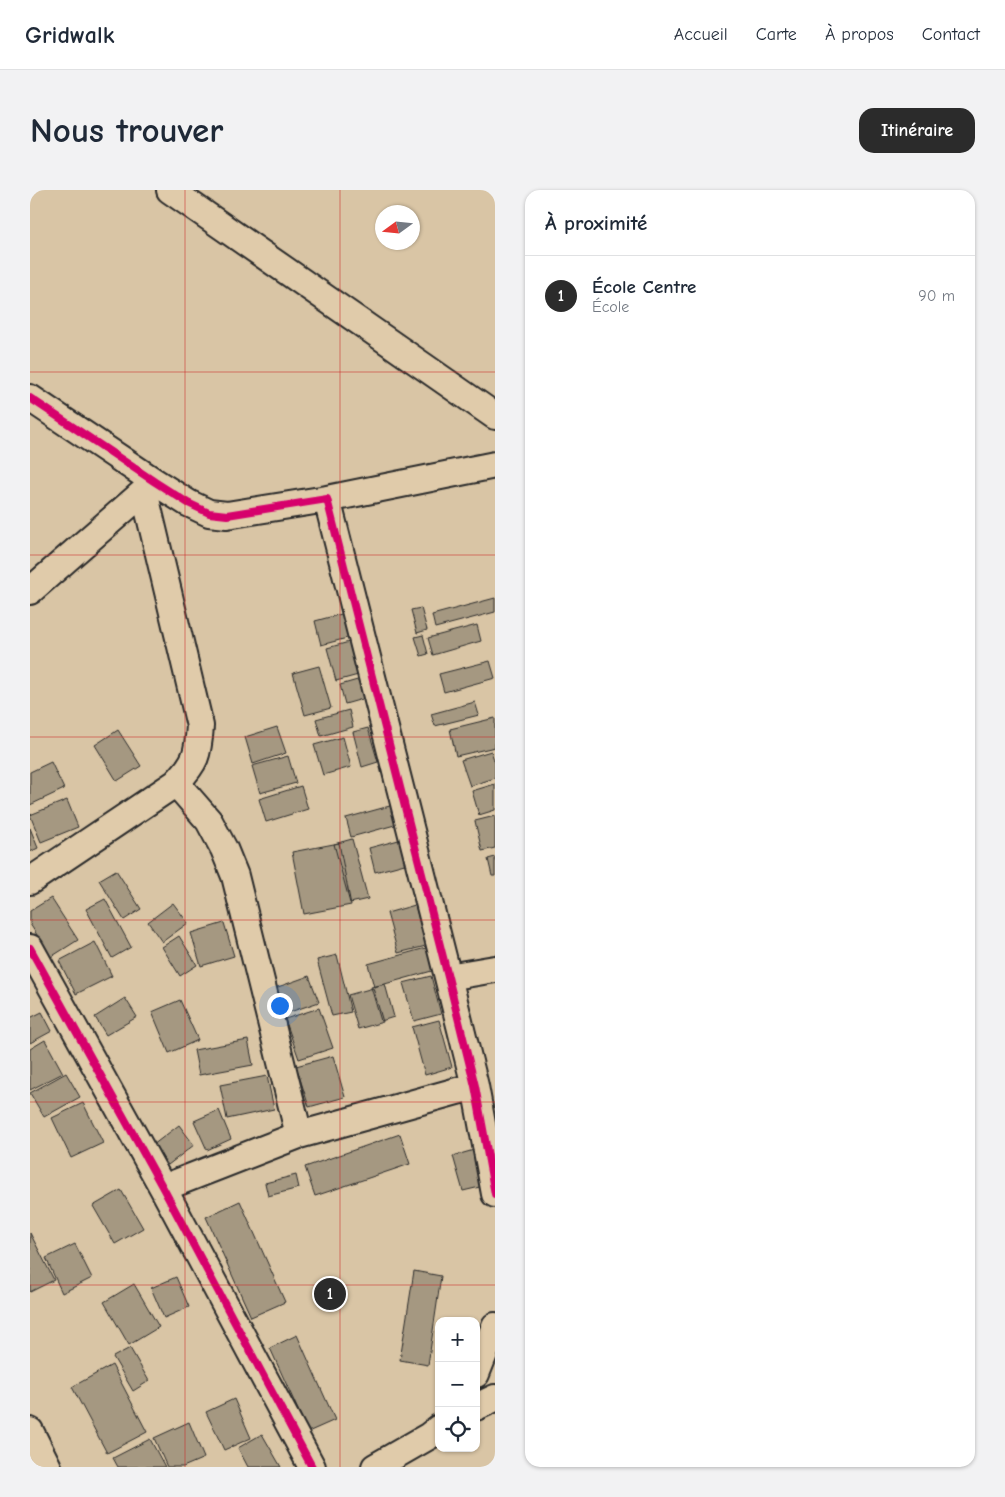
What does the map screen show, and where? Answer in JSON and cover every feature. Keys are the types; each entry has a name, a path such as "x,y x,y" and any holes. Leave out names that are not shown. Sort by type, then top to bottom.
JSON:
{"street":[{"path":"170,190 495,416"},
{"path":"30,398 150,486 209,513 227,515 327,499 495,465"},
{"path":"30,591 150,486"},
{"path":"30,881 176,783 191,767 198,750 200,726 150,486"},
{"path":"327,499 475,1086 495,1194"},
{"path":"176,783 209,821 224,849 235,876 299,1135"},
{"path":"30,948 163,1188 312,1467"},
{"path":"448,977 495,968"},
{"path":"163,1188 299,1135 475,1086"},
{"path":"480,1364 495,1326"},
{"path":"480,1404 495,1398"},
{"path":"375,1467 435,1431"}],"building":[{"path":"495,598 495,612 435,628 432,615"},
{"path":"421,608 427,630 417,633 411,610"},
{"path":"345,613 351,637 321,645 315,621"},
{"path":"477,625 481,641 433,655 428,638"},
{"path":"423,635 428,654 421,656 415,637"},
{"path":"353,641 362,674 336,681 327,648"},
{"path":"490,661 495,678 444,692 439,674"},
{"path":"319,666 331,708 305,715 293,673"},
{"path":"361,679 366,698 345,704 340,685"},
{"path":"475,702 479,715 435,726 431,714"},
{"path":"349,710 353,727 321,736 316,719"},
{"path":"495,718 495,747 456,756 450,729"},
{"path":"277,727 286,753 253,764 245,737"},
{"path":"368,728 378,762 362,767 353,732"},
{"path":"118,730 141,766 117,781 95,745"},
{"path":"343,737 351,767 323,775 314,745"},
{"path":"491,751 495,763 495,778 470,786 461,760"},
{"path":"288,756 296,783 260,793 252,766"},
{"path":"51,762 64,789 30,805 30,772"},
{"path":"495,784 495,810 479,815 472,791"},
{"path":"301,786 308,809 266,822 259,799"},
{"path":"67,800 78,827 41,842 30,815"},
{"path":"408,801 413,820 351,837 346,818"},
{"path":"495,816 495,848 482,851 475,821"},
{"path":"30,828 38,848 30,852"},
{"path":"406,838 412,862 375,872 369,848"},
{"path":"352,839 368,899 350,903 334,844"},
{"path":"339,843 351,905 304,914 292,852"},
{"path":"495,857 495,876 492,876 488,859"},
{"path":"116,870 141,909 124,920 99,880"},
{"path":"51,898 78,940 51,957 30,924 30,911"},
{"path":"105,899 131,947 112,958 86,909"},
{"path":"173,903 188,923 162,942 148,922"},
{"path":"415,905 426,946 398,953 387,913"},
{"path":"224,923 234,956 201,966 191,933"},
{"path":"179,936 197,965 180,976 162,947"},
{"path":"95,942 112,976 76,994 59,961"},
{"path":"433,946 439,969 374,987 368,964"},
{"path":"337,955 351,1012 332,1016 317,960"},
{"path":"309,976 319,1002 284,1014 275,988"},
{"path":"431,976 441,1014 414,1021 403,983"},
{"path":"385,984 394,1017 381,1021 371,987"},
{"path":"373,988 383,1022 358,1029 348,995"},
{"path":"125,998 137,1017 106,1035 95,1017"},
{"path":"180,1000 198,1040 169,1053 152,1012"},
{"path":"319,1008 333,1048 299,1059 285,1019"},
{"path":"42,1012 52,1031 30,1043 30,1018"},
{"path":"439,1020 452,1067 425,1075 412,1027"},
{"path":"45,1040 63,1073 30,1090 30,1049"},
{"path":"248,1040 253,1065 199,1075 194,1050"},
{"path":"333,1056 345,1097 309,1107 296,1066"},
{"path":"66,1073 80,1097 44,1117 30,1093"},
{"path":"267,1076 274,1109 227,1119 220,1085"},
{"path":"83,1103 103,1143 71,1158 52,1118"},
{"path":"219,1110 231,1139 207,1150 194,1121"},
{"path":"179,1125 194,1145 168,1165 153,1145"},
{"path":"400,1134 410,1164 315,1196 305,1167"},
{"path":"474,1150 484,1186 463,1191 453,1156"},
{"path":"296,1175 299,1188 268,1196 265,1183"},
{"path":"121,1190 143,1228 115,1244 93,1206"},
{"path":"240,1201 285,1302 251,1317 206,1217"},
{"path":"30,1233 54,1280 30,1292"},
{"path":"75,1244 92,1278 62,1293 46,1258"},
{"path":"414,1271 441,1276 428,1365 400,1360"},
{"path":"176,1277 189,1307 164,1318 151,1288"},
{"path":"134,1284 159,1327 129,1345 104,1302"},
{"path":"297,1335 335,1420 308,1432 270,1348"},
{"path":"130,1348 149,1381 133,1391 113,1357"},
{"path":"112,1365 147,1432 107,1453 72,1387"},
{"path":"234,1399 251,1438 224,1450 206,1412"},
{"path":"189,1422 204,1458 183,1467 167,1467 154,1438"},
{"path":"262,1434 281,1467 248,1467 238,1448"},
{"path":"150,1439 165,1467 118,1467 113,1458"}],"cycle path":[{"path":"30,398 155,482 188,503 209,513 227,515 327,499 475,1086 495,1194"},
{"path":"30,948 163,1188 312,1467"}],"place":[{"name":"École Centre","path":"330,1294"}]}
